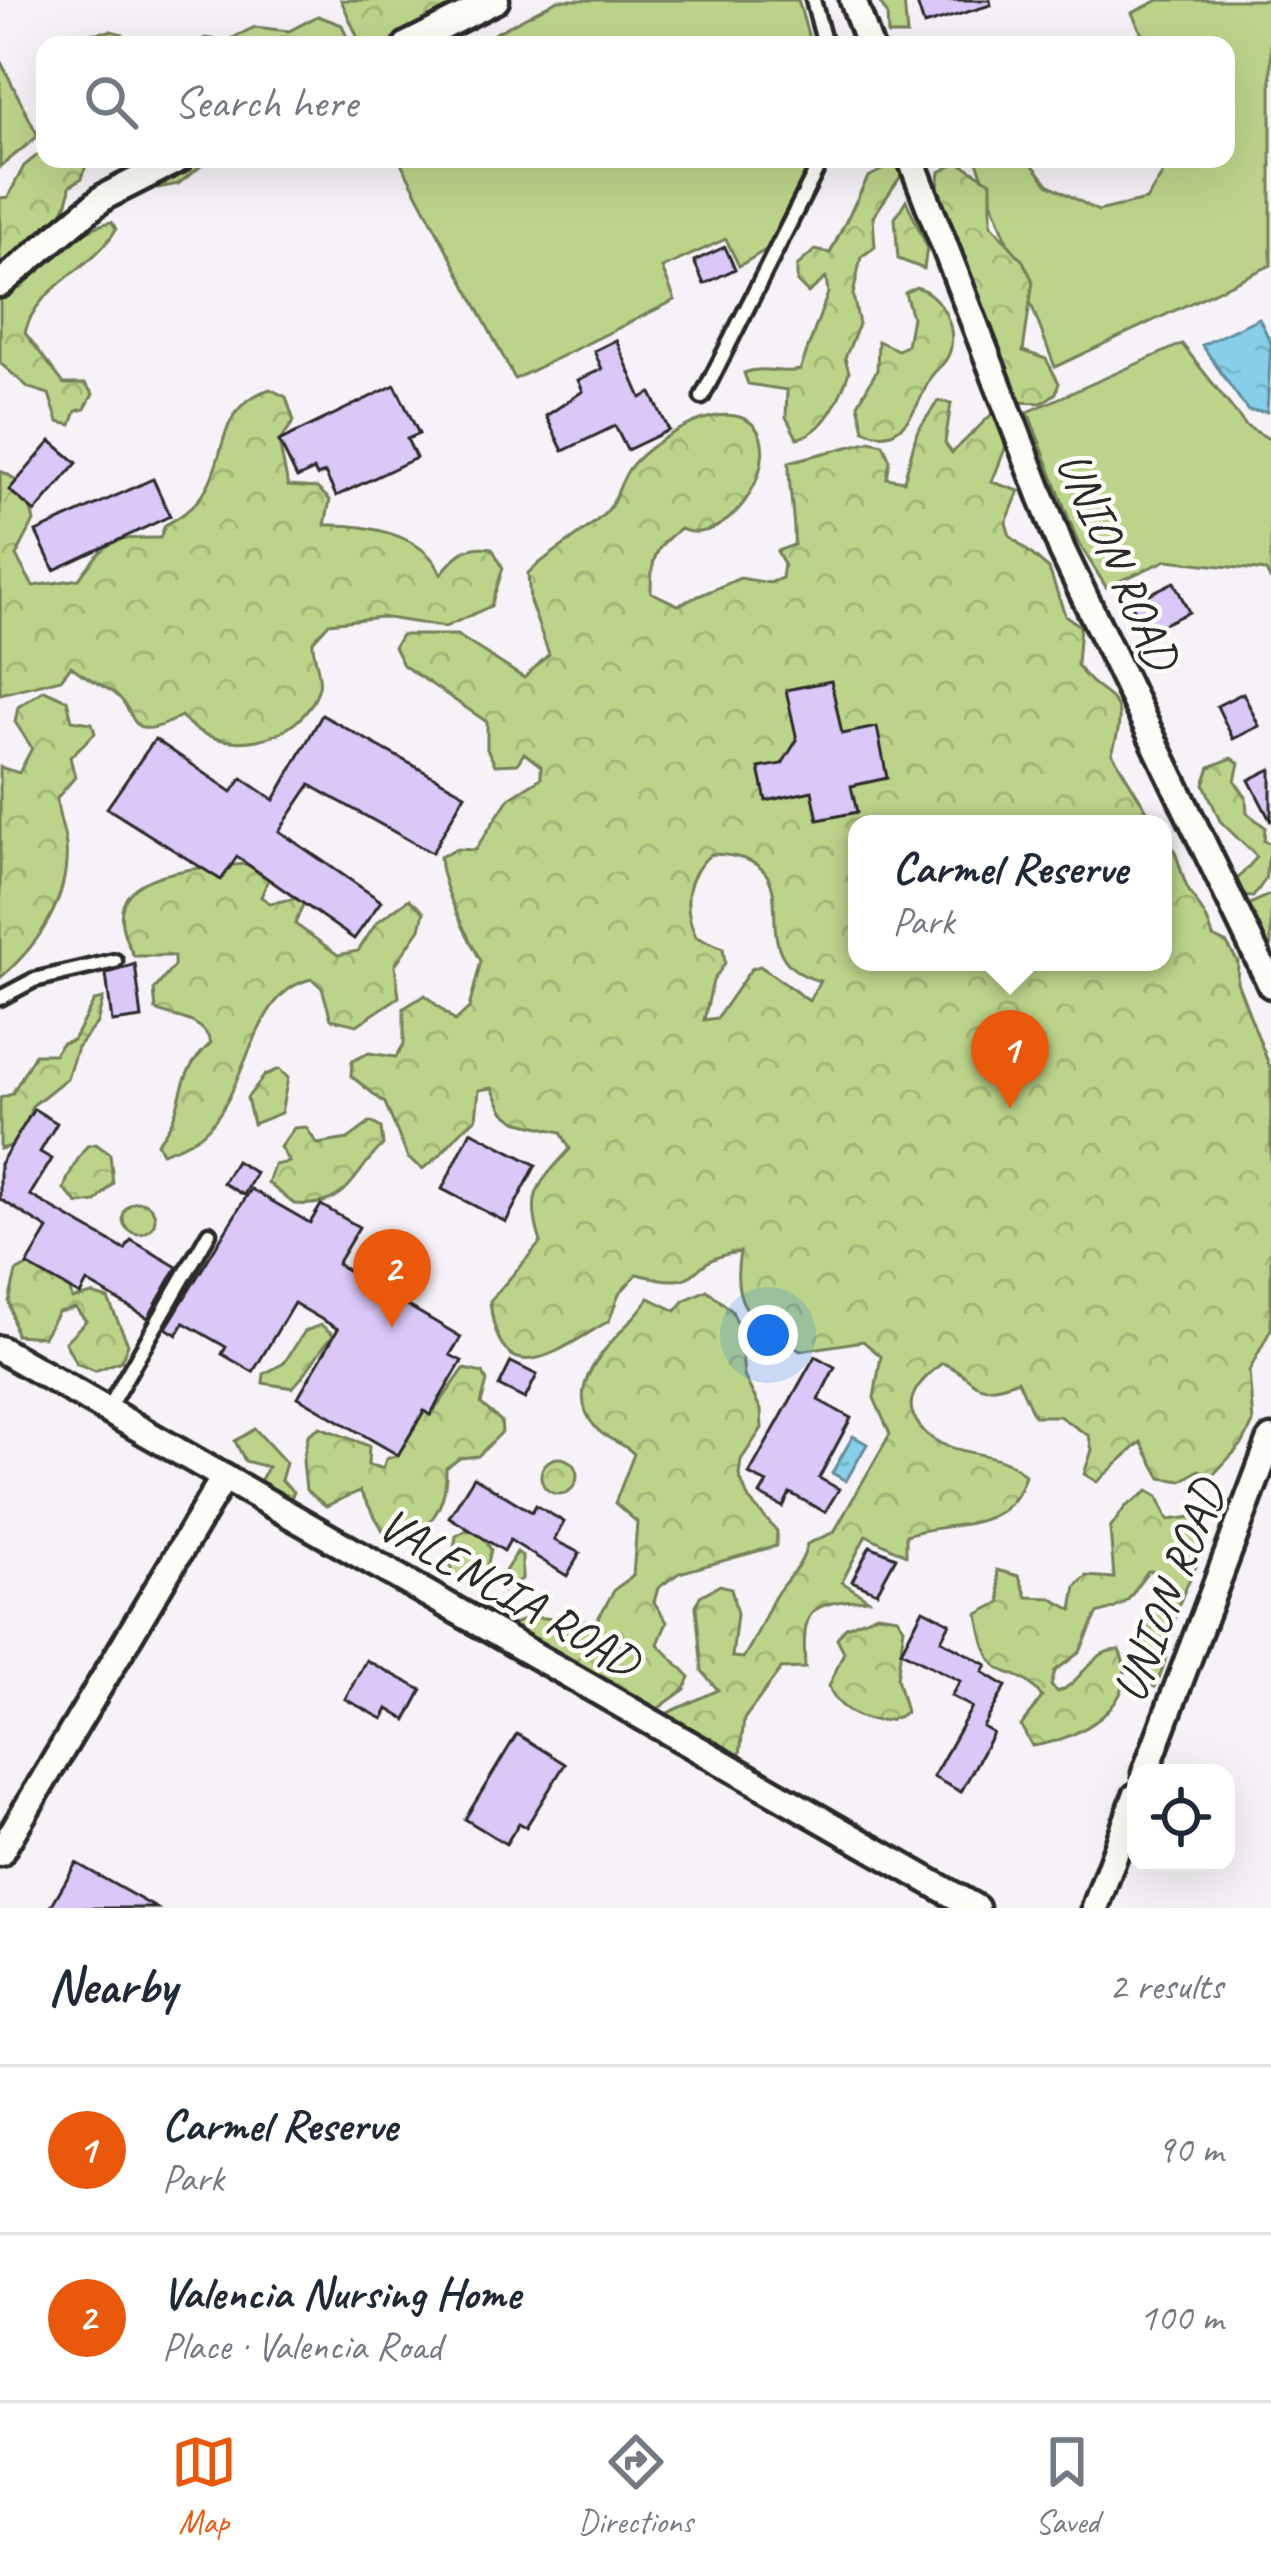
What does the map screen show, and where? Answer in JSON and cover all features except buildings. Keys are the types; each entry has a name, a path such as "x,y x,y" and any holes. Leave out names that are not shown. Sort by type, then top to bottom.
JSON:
{"street":[{"path":"424,36 496,0"},
{"path":"853,0 866,36"},
{"path":"0,284 104,197 161,168"},
{"name":"UNION ROAD","path":"914,168 1062,550 1271,986"},
{"name":"VALENCIA ROAD","path":"0,1349 976,1908"},
{"name":"UNION ROAD","path":"1148,1764 1260,1500 1271,1439"},
{"path":"0,1853 224,1477"},
{"path":"1095,1908 1127,1821"}],"lane":[{"path":"813,0 823,36"},
{"path":"702,397 818,168"},
{"path":"0,998 55,973 115,961"},
{"path":"106,1410 209,1233"}],"green space":[{"path":"341,0 496,0 425,36 357,36"},
{"path":"558,0 798,0 808,36 490,36"},
{"path":"878,0 904,0 907,35 888,35 887,14"},
{"path":"1159,0 1271,0 1271,265 1055,367 979,168 1035,168 1048,184 1098,211 1146,200 1166,168 1235,168 1235,36 1143,36 1132,13"},
{"path":"318,16 342,25 346,36 236,36 255,27 289,31"},
{"path":"111,31 124,36 79,36"},
{"path":"0,60 36,138 0,167"},
{"path":"36,156 36,168 85,168 82,178 70,186 54,224 0,270 0,198 8,197 24,166"},
{"path":"136,168 198,168 178,184 158,188 140,178"},
{"path":"404,168 810,168 772,246 739,266 726,239 662,268 675,300 515,379"},
{"path":"886,168 903,173 873,217 875,247 861,257 853,295 859,324 845,358 849,372 823,422 797,438 786,417 787,390 748,384 744,373 800,370 828,293 826,278 808,293 797,282 797,266 815,250 830,253 868,177"},
{"path":"968,168 991,182 991,224 1023,261 1033,281 1023,351 1046,359 1059,383 1056,393 1042,403 1014,402 937,196 940,172"},
{"path":"906,200 927,247 924,269 898,259 895,218"},
{"path":"112,222 116,229 106,243 41,302 25,333 64,384 85,384 93,394 85,409 76,411 71,425 58,422 49,394 29,388 0,363 0,300 69,242"},
{"path":"916,287 941,306 950,326 951,348 906,422 888,434 864,430 858,404 877,370 878,341 898,350 907,345 912,317 905,293"},
{"path":"1182,344 1246,426 1271,440 1271,581 1266,571 1167,560 1106,587 1077,540 1028,412"},
{"path":"270,389 286,397 294,421 279,442 288,486 317,488 330,500 325,525 392,534 422,549 441,574 463,552 492,548 503,568 491,606 445,627 381,617 329,623 313,641 320,682 310,706 296,722 258,740 216,738 181,716 163,725 142,727 113,692 71,666 61,679 0,694 0,471 20,485 30,505 34,521 16,556 33,586 79,579 112,543 160,538 165,525 205,491 234,415 248,400"},
{"path":"938,401 951,403 945,443 952,453 992,414 1005,421 1010,436 992,482 1019,491 1006,523 1010,536 1049,569 1065,615 1080,626 1077,665 1117,706 1118,732 1112,753 1150,815 848,815 848,971 1172,971 1172,847 1213,937 1227,944 1238,962 1237,982 1271,1070 1271,1329 1249,1371 1253,1423 1243,1443 1212,1476 1199,1470 1182,1481 1161,1478 1141,1442 1097,1482 1084,1474 1092,1450 1089,1436 1059,1416 1034,1416 1018,1380 982,1387 942,1363 914,1394 914,1417 937,1442 1012,1465 1025,1475 1017,1494 1006,1508 976,1522 906,1535 906,1555 866,1535 842,1582 868,1599 832,1603 812,1612 805,1632 805,1668 781,1669 744,1719 738,1772 650,1721 718,1690 702,1671 696,1606 700,1596 720,1585 731,1588 737,1614 732,1657 743,1658 807,1544 834,1532 890,1434 874,1398 881,1356 863,1341 800,1351 770,1331 742,1301 740,1252 709,1261 687,1278 637,1274 619,1294 609,1321 553,1353 520,1359 506,1350 496,1332 490,1301 541,1242 535,1201 543,1181 570,1149 561,1132 516,1121 503,1111 492,1088 479,1090 476,1119 422,1169 408,1158 385,1103 351,1076 352,1061 369,1053 396,1057 404,1044 404,1008 425,995 455,1021 469,1008 481,961 449,896 440,857 457,849 475,850 509,798 541,778 541,766 524,753 517,764 495,765 487,749 487,722 403,665 394,647 401,635 457,635 524,678 549,654 530,602 528,573 601,518 626,474 651,447 703,419 736,416 750,422 760,436 763,454 749,495 735,512 719,526 700,532 680,529 659,548 651,592 678,605 740,578 770,583 782,578 784,564 777,551 794,545 789,462 871,441 883,444 890,460 887,478 904,481 917,432","holes":["711,854 745,859 764,872 772,889 780,951 793,968 820,981 809,1001 760,966 751,969 717,1018 704,1020 713,981 725,963 723,948 696,937 689,914 691,882"]},
{"path":"44,690 67,700 72,720 92,723 95,733 70,757 75,777 57,798 66,865 57,902 27,951 0,978 0,767 19,773 32,748 15,722 18,707"},
{"path":"1232,758 1239,763 1235,781 1246,797 1247,813 1265,827 1264,841 1271,844 1265,880 1253,897 1239,896 1233,884 1257,857 1220,821 1204,784 1210,767"},
{"path":"266,862 270,875 261,897 270,903 306,897 295,924 338,955 358,951 377,922 409,899 424,912 420,929 395,965 399,997 357,1025 331,1019 322,988 312,979 291,987 262,1022 219,1114 200,1136 162,1153 157,1143 174,1116 184,1081 211,1043 202,1028 156,1010 154,990 174,966 174,956 134,956 122,925 124,902 138,886 160,876"},
{"path":"1271,894 1271,954 1248,905"},
{"path":"103,999 97,1023 77,1047 67,1078 32,1106 20,1144 0,1149 0,1098 12,1094 35,1054 54,1054 62,1043 73,1040 94,1001"},
{"path":"279,1069 288,1078 281,1113 253,1124 247,1098 265,1075"},
{"path":"371,1122 381,1128 383,1145 338,1195 313,1204 294,1204 268,1183 274,1165 289,1162 280,1147 294,1128 306,1127 317,1144 348,1139"},
{"path":"96,1144 110,1154 113,1183 96,1202 78,1204 64,1189 87,1146"},
{"path":"139,1202 150,1207 155,1218 150,1229 139,1234 128,1229 123,1218 128,1207"},
{"path":"34,1262 69,1285 72,1299 92,1294 108,1299 128,1344 121,1361 95,1371 76,1363 65,1342 86,1321 75,1308 58,1312 43,1337 16,1335 9,1302 16,1272"},
{"path":"707,1290 732,1311 740,1330 744,1376 761,1410 762,1428 741,1460 739,1475 749,1500 777,1531 776,1546 679,1573 658,1588 654,1602 667,1622 658,1644 690,1677 685,1689 645,1718 494,1632 531,1617 596,1622 615,1589 633,1576 637,1522 615,1503 634,1454 596,1428 585,1410 583,1392 598,1358 649,1298 676,1311 685,1300"},
{"path":"321,1325 334,1335 292,1388 263,1383 264,1374 284,1363 305,1331"},
{"path":"464,1369 483,1373 487,1381 481,1404 501,1421 502,1432 478,1456 460,1458 446,1468 443,1496 423,1527 413,1533 385,1534 360,1491 326,1506 306,1490 303,1461 308,1435 320,1427 369,1446 368,1465 383,1468 386,1459 398,1455 424,1411 431,1415"},
{"path":"255,1429 286,1463 281,1480 294,1492 281,1517 256,1512 251,1497 268,1467 245,1461 235,1441"},
{"path":"559,1458 572,1463 577,1476 572,1489 559,1494 546,1489 541,1476 546,1463"},
{"path":"1148,1491 1158,1497 1168,1520 1193,1517 1207,1535 1179,1605 1155,1687 1141,1683 1141,1640 1165,1588 1158,1571 1148,1571 1125,1603 1097,1614 1080,1652 1055,1671 1051,1686 1058,1692 1101,1655 1119,1650 1125,1669 1115,1703 1087,1727 1032,1746 1021,1726 1042,1697 1021,1678 996,1666 983,1640 978,1614 1001,1602 997,1570 1019,1576 1027,1597 1051,1598 1072,1610 1076,1586 1087,1576 1114,1578 1110,1529 1125,1507"},
{"path":"467,1530 482,1534 491,1550 486,1571 460,1582 450,1574 456,1536"},
{"path":"517,1552 522,1556 522,1579 503,1591 499,1581"},
{"path":"877,1614 897,1617 904,1627 897,1678 906,1712 884,1720 851,1712 829,1686 844,1652 837,1638 846,1627"}],"water":[{"path":"1259,318 1271,343 1267,412 1248,411 1202,345"},
{"path":"853,1436 867,1444 846,1481 832,1473"}],"place":[{"name":"Carmel Reserve","path":"1010,1109"},
{"name":"Valencia Nursing Home","path":"392,1328"}]}
